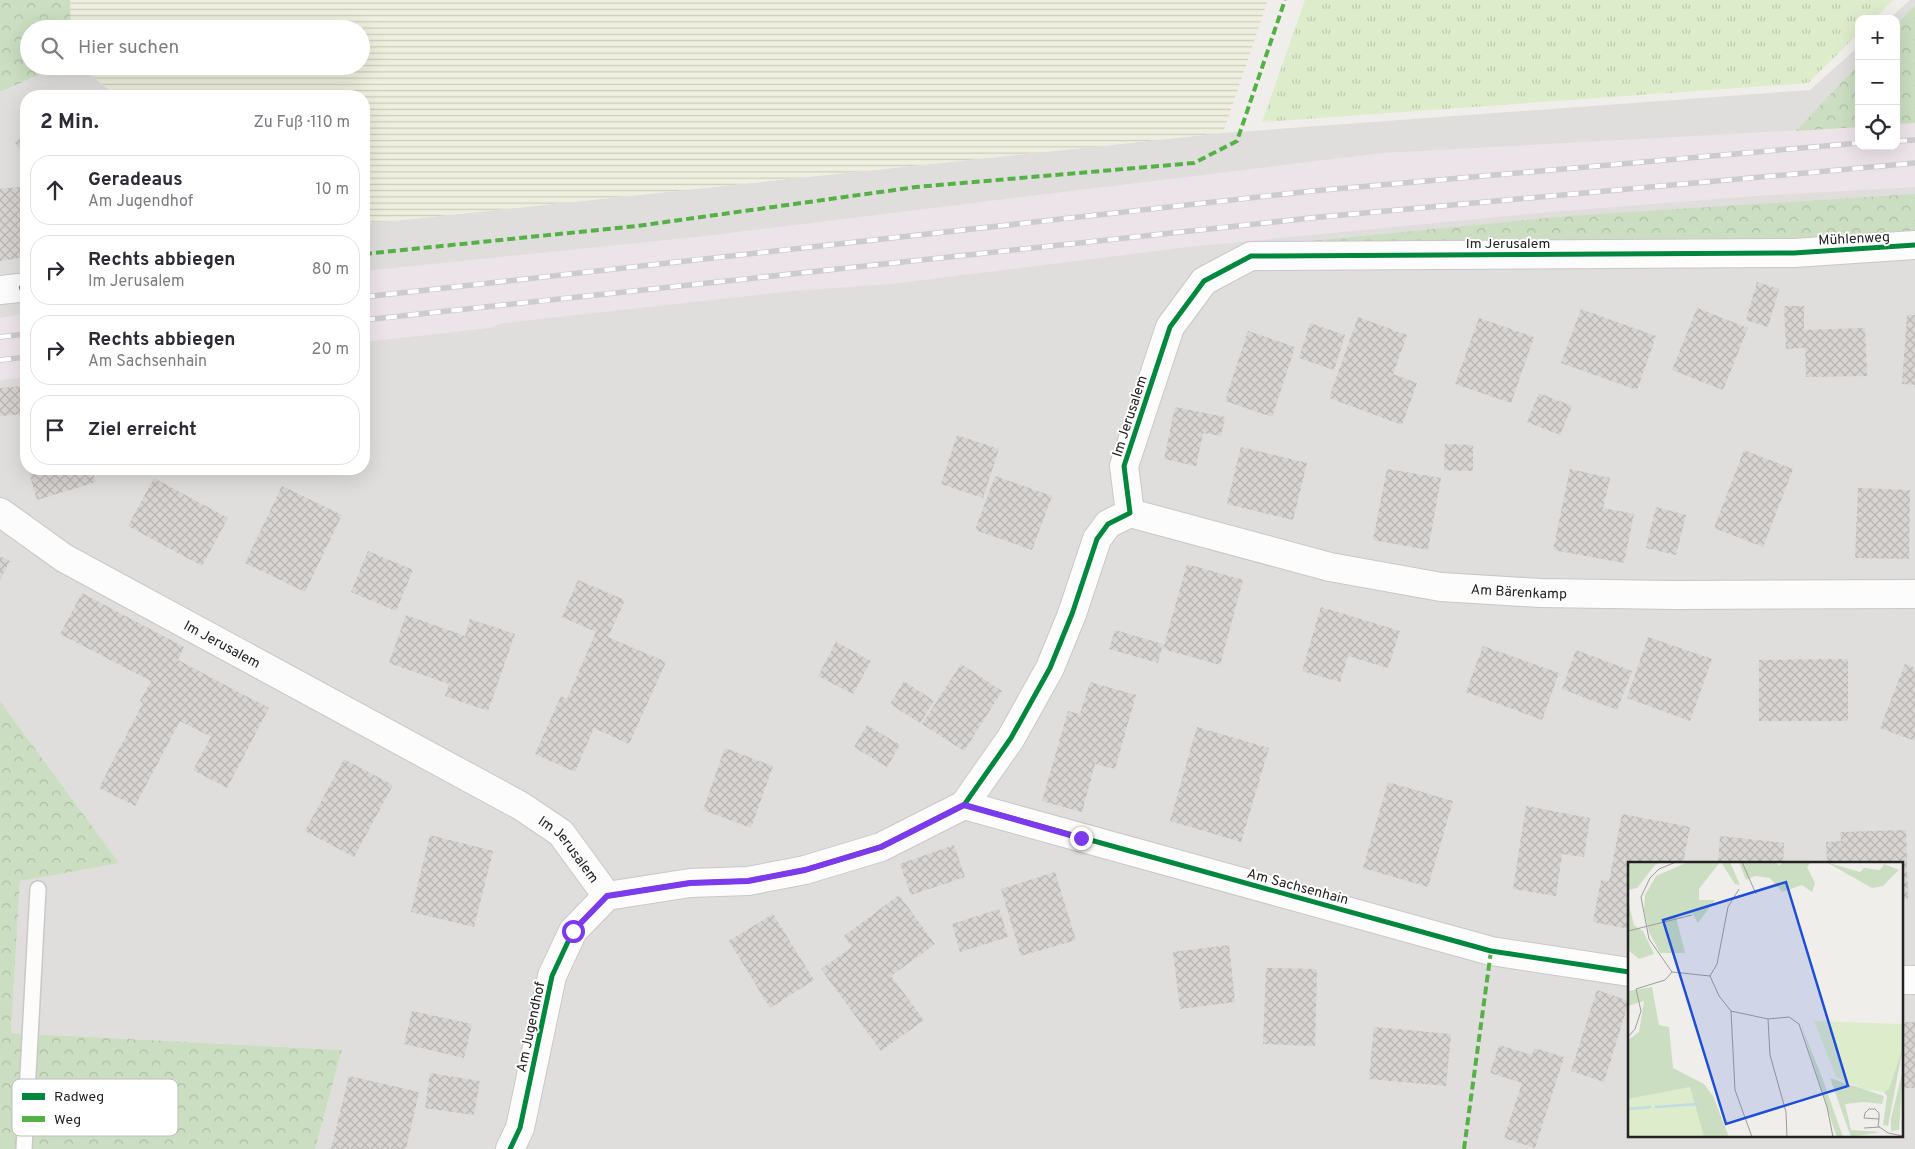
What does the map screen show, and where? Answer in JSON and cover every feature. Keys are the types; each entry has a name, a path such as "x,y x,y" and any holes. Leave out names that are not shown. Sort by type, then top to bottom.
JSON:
{"street":[{"name":"Mühlenweg","path":"1794,253 1915,246"},
{"name":"Im Jerusalem","path":"0,512 64,558 521,806 561,833 607,896 690,883 748,881 805,870 881,847 964,805 1012,738 1050,668 1072,614 1097,539 1108,524 1130,513 1124,466 1170,327 1204,281 1251,256 1794,253"},
{"name":"Am Bärenkamp","path":"1130,513 1330,567 1441,587 1540,593 1674,595 1915,594"},
{"name":"Am Sachsenhain","path":"964,805 1491,951 1628,972"},
{"name":"Am Jugendhof","path":"510,1149 520,1128 552,976 573,931 607,896"},
{"path":"1902,980 1915,980"}],"lane":[{"path":"28,1079 38,889"},
{"path":"24,1149 25,1136"}],"shaded area":[{"path":"1910,0 1915,0 1915,1149 315,1149 342,1050 11,1033 20,881 118,862 0,701 0,92 39,75 90,75 109,90 20,90 20,475 370,475 370,223 1223,133 1810,90 1855,50 1855,150 1900,150 1900,15 1893,15"},
{"path":"1915,123 1915,187 1755,196 1550,212 1188,247 891,284 793,291 503,323 489,328 370,341 370,270 696,237 1382,153 1855,127 1855,150 1900,150 1900,124"},
{"path":"20,315 20,378 0,380 0,318"}],"green space":[{"path":"0,0 70,0 71,20 20,20 20,75 39,75 0,92"},
{"path":"70,0 1268,0 1223,133 370,223 370,90 109,90 90,75 370,75 370,20 71,20"},
{"path":"1305,0 1893,0 1878,15 1855,15 1855,37 1808,83 1262,122"},
{"path":"1915,5 1915,123 1900,124 1900,21"},
{"path":"1855,68 1855,127 1796,131"},
{"path":"1915,194 1915,238 1797,248 1269,245 1568,216"},
{"path":"0,701 119,863 20,881 11,1033 342,1050 315,1149 0,1149"}],"building":[{"path":"20,139 20,149 15,143"},
{"path":"20,187 20,258 0,261 0,189"},
{"path":"1757,282 1779,289 1768,327 1746,320"},
{"path":"1784,306 1804,306 1804,330 1865,328 1867,376 1806,377 1805,348 1786,349"},
{"path":"1697,308 1748,328 1723,390 1672,370"},
{"path":"1581,309 1656,336 1637,390 1561,363"},
{"path":"1907,315 1915,315 1915,385 1902,384"},
{"path":"1358,317 1407,335 1393,374 1417,383 1402,425 1329,398"},
{"path":"1479,318 1534,337 1511,403 1455,384"},
{"path":"1310,323 1345,335 1334,370 1299,358"},
{"path":"1248,331 1295,347 1272,417 1225,401"},
{"path":"20,386 20,414 0,416 0,388"},
{"path":"1539,393 1572,406 1560,435 1527,422"},
{"path":"1175,407 1225,417 1221,436 1203,433 1196,466 1164,459"},
{"path":"957,435 999,449 983,498 941,484"},
{"path":"1445,444 1473,445 1473,471 1444,470"},
{"path":"1241,447 1307,463 1293,520 1227,504"},
{"path":"1744,450 1793,469 1763,547 1714,528"},
{"path":"1387,469 1441,478 1428,550 1373,540"},
{"path":"1570,469 1610,478 1603,508 1634,514 1624,563 1553,550"},
{"path":"30,475 94,475 96,482 37,500"},
{"path":"995,476 1052,496 1032,550 975,530"},
{"path":"154,478 228,518 202,566 128,526"},
{"path":"282,486 342,515 305,592 245,563"},
{"path":"1858,488 1910,490 1909,559 1855,558"},
{"path":"1656,507 1686,515 1676,555 1646,548"},
{"path":"368,551 413,570 396,611 351,592"},
{"path":"0,556 10,561 0,580"},
{"path":"1187,564 1243,580 1220,665 1163,649"},
{"path":"578,580 625,600 608,637 666,662 629,744 594,728 575,772 535,754 561,696 567,699 596,632 562,617"},
{"path":"82,593 184,647 178,660 269,708 227,788 193,770 211,737 180,721 135,806 99,788 143,703 140,701 151,681 60,634"},
{"path":"1321,607 1400,631 1388,668 1348,656 1340,682 1302,671"},
{"path":"406,615 465,636 470,619 515,634 488,711 445,696 449,684 389,663"},
{"path":"1115,630 1163,644 1158,663 1109,649"},
{"path":"1648,637 1712,659 1690,721 1627,698"},
{"path":"836,642 871,661 853,694 818,676"},
{"path":"1483,646 1559,673 1542,720 1466,692"},
{"path":"1576,650 1632,671 1617,710 1562,689"},
{"path":"1848,659 1848,721 1759,721 1759,660"},
{"path":"961,664 1002,691 964,751 922,724"},
{"path":"1905,664 1915,668 1915,741 1880,728"},
{"path":"904,681 934,701 920,723 890,704"},
{"path":"1090,682 1136,695 1115,769 1095,764 1082,812 1042,801 1068,711 1080,714"},
{"path":"867,725 900,745 887,767 854,747"},
{"path":"1197,727 1269,748 1241,842 1170,821"},
{"path":"725,748 773,766 751,828 703,810"},
{"path":"344,759 393,785 354,857 305,831"},
{"path":"1388,782 1453,801 1428,887 1363,868"},
{"path":"1526,806 1590,818 1584,857 1562,854 1556,896 1513,889"},
{"path":"1622,814 1690,827 1683,862 1628,862 1628,929 1593,922 1601,880 1609,881"},
{"path":"1906,830 1908,899 1902,899 1902,862 1827,862 1826,842 1841,841 1840,832"},
{"path":"430,835 493,851 474,927 411,912"},
{"path":"1720,836 1784,843 1783,862 1718,862"},
{"path":"954,845 965,877 911,895 900,864"},
{"path":"1055,872 1076,940 1021,956 1001,889"},
{"path":"899,895 935,944 891,976 924,1020 881,1051 821,969 852,947 844,936"},
{"path":"999,909 1008,937 960,952 952,924"},
{"path":"773,914 814,980 770,1008 729,941"},
{"path":"1229,945 1235,1002 1180,1009 1173,952"},
{"path":"1266,968 1317,969 1315,1046 1263,1044"},
{"path":"1597,990 1628,1001 1604,1082 1571,1071"},
{"path":"412,1011 472,1024 464,1058 404,1044"},
{"path":"1902,1022 1915,1022 1915,1088 1902,1088"},
{"path":"1374,1027 1451,1034 1446,1086 1369,1079"},
{"path":"1499,1045 1532,1055 1534,1048 1564,1057 1535,1148 1504,1138 1522,1083 1490,1073"},
{"path":"430,1073 480,1081 474,1115 425,1108"},
{"path":"349,1076 419,1092 406,1149 331,1149"}],"railway":[{"path":"1900,141 1915,140"},
{"path":"370,296 1312,191 1855,143"},
{"path":"370,319 1320,217 1915,163"},
{"path":"0,337 20,335"},
{"path":"0,360 20,358"}],"marked path":[{"path":"370,253 637,226 916,187 1194,163 1237,141 1285,0"},
{"path":"1464,1149 1491,951"}],"cycle path":[{"path":"510,1149 520,1128 552,976 573,931 607,896 690,883 748,881 805,870 881,847 964,805 1011,738 1050,668 1072,614 1097,539 1108,524 1130,513 1124,466 1170,327 1204,281 1251,256 1794,253 1915,245"},
{"path":"964,805 1491,951 1628,972"}],"route":[{"path":"573,931 607,896 690,883 748,881 805,870 881,847 964,805 1081,838"}]}
